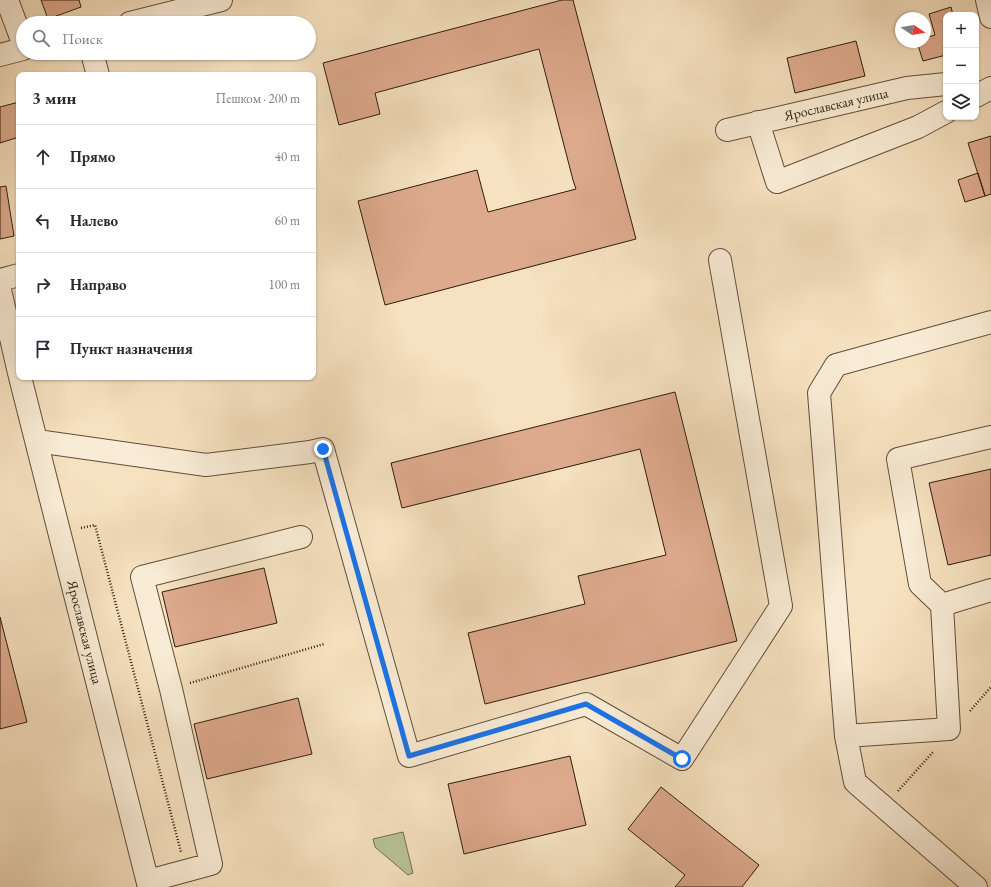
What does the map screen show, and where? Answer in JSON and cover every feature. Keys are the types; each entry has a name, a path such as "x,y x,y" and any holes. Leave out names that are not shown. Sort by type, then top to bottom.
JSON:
{"street":[{"path":"7,0 16,24"},
{"path":"157,16 220,0"},
{"path":"987,0 991,17"},
{"path":"0,55 16,51"},
{"path":"94,60 97,72"},
{"path":"979,82 991,80"},
{"name":"Ярославская улица","path":"727,130 907,88 943,84"},
{"path":"979,94 991,88"},
{"path":"758,122 777,182 918,127 943,114"},
{"path":"36,441 206,465 310,452 323,449 409,756 586,704 682,759 781,606 720,260"},
{"path":"0,280 16,276"},
{"path":"0,290 16,360"},
{"path":"976,887 855,782 846,736 819,393 836,365 991,322"},
{"name":"Ярославская улица","path":"21,380 149,884"},
{"path":"846,736 949,728 942,605 920,584 898,459 991,437"},
{"path":"149,884 211,864 171,689 142,577 302,537"},
{"path":"942,605 991,590"}],"path":[{"path":"60,532 95,525 186,871"},
{"path":"171,689 324,644"}],"green space":[{"path":"403,832 413,873 408,875 375,847 373,839"}],"building":[{"path":"41,0 79,0 81,7 56,16 47,16"},
{"path":"562,0 573,0 636,239 385,305 358,201 477,170 488,212 576,189 539,49 375,93 380,114 339,125 323,63"},
{"path":"951,7 952,12 943,12 943,56 923,61 919,48 931,48 931,36 935,35 931,21 931,13"},
{"path":"856,41 865,76 795,93 787,58"},
{"path":"16,103 16,138 0,143 0,107"},
{"path":"991,136 991,194 985,196 968,143"},
{"path":"978,173 985,196 965,202 958,180"},
{"path":"6,186 14,236 0,239 0,187"},
{"path":"675,392 737,641 485,704 468,633 585,604 578,576 666,555 640,449 402,508 391,463"},
{"path":"991,469 991,555 948,565 929,483"},
{"path":"264,568 277,623 175,647 162,592"},
{"path":"0,617 27,722 0,729"},
{"path":"298,698 312,754 207,779 194,724"},
{"path":"570,756 586,825 464,854 448,784"},
{"path":"661,787 759,865 742,887 675,887 685,875 628,829"}],"route":[{"path":"323,449 409,756 586,704 682,759"}]}
